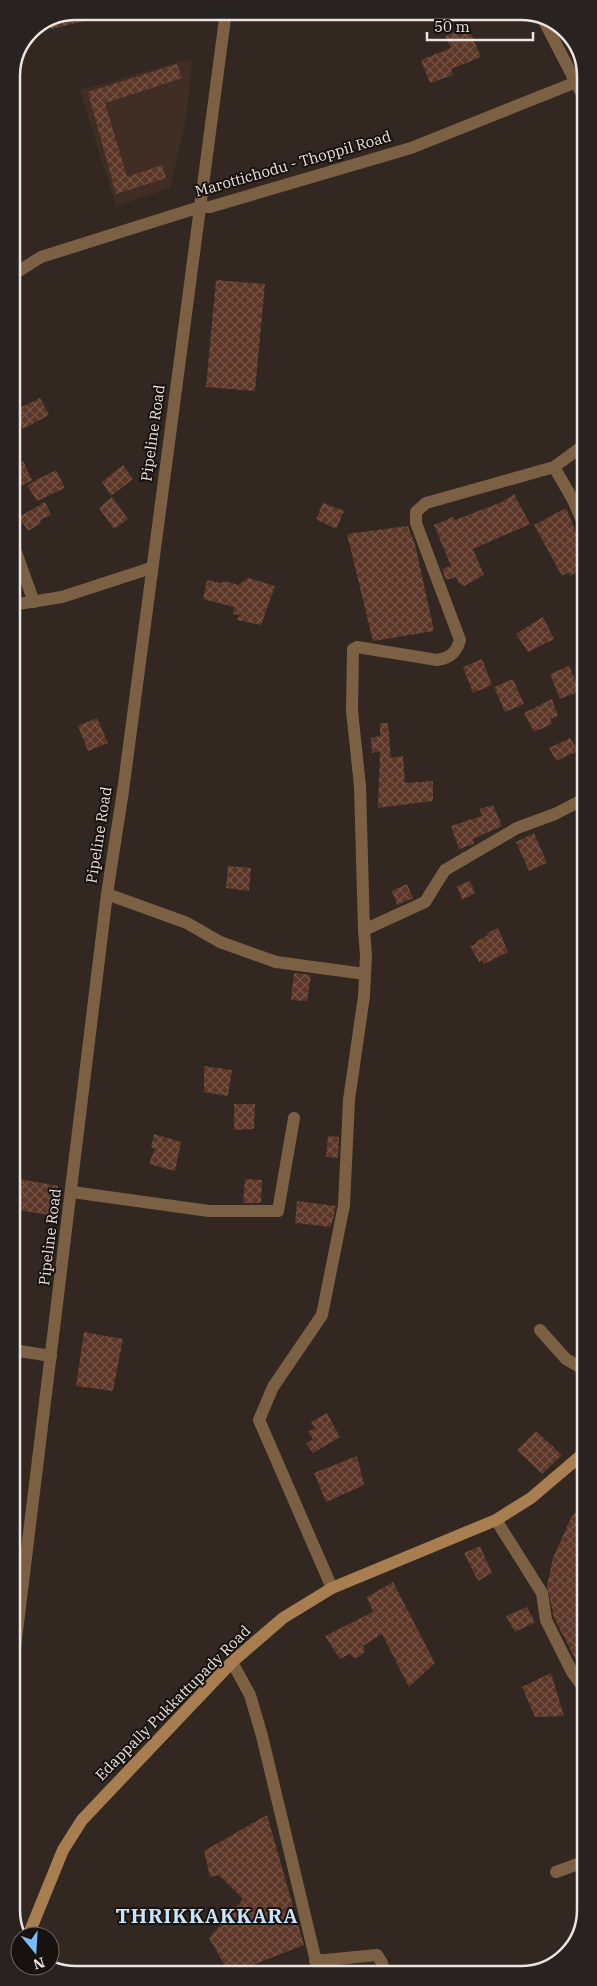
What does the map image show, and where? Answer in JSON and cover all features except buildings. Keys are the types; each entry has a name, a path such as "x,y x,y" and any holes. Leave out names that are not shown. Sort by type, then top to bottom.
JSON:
{"main road":[{"name":"Edappally Pukkattupady Road","path":"32,1926 70,1836 114,1785 232,1662 283,1618 332,1588 496,1520 531,1498 577,1459"}],"street":[{"name":"Pipeline Road","path":"20,1607 107,894 123,791 225,20"},
{"path":"548,27 577,76"},
{"name":"Marottichodu - Thoppil Road","path":"20,271 41,257 200,207 210,207 411,148 577,82"},
{"path":"332,1588 259,1420 273,1388 322,1315 344,1205 349,1100 365,974 360,786 352,711 351,656 353,649 357,647 437,660 447,659 456,651 460,640 416,523 416,512 426,503 554,466 577,450"},
{"path":"554,466 577,510"},
{"path":"20,563 34,602"},
{"path":"20,604 62,597 151,568"},
{"path":"364,930 425,902 446,870 517,828 555,814 577,803"},
{"path":"107,894 187,923 220,942 276,962 365,974"},
{"path":"72,1192 209,1210 278,1211 294,1118"},
{"path":"540,1330 566,1359 577,1365"},
{"path":"20,1351 51,1356"},
{"path":"496,1520 542,1594 546,1620 577,1678"},
{"path":"232,1662 250,1695 262,1736 317,1966"},
{"path":"556,1872 577,1864"},
{"path":"315,1961 377,1956 383,1966"}],"shaded area":[{"path":"192,58 187,114 170,188 116,206 80,90"}],"district":[{"name":"THRIKKAKKARA","path":"207,1916"}]}
